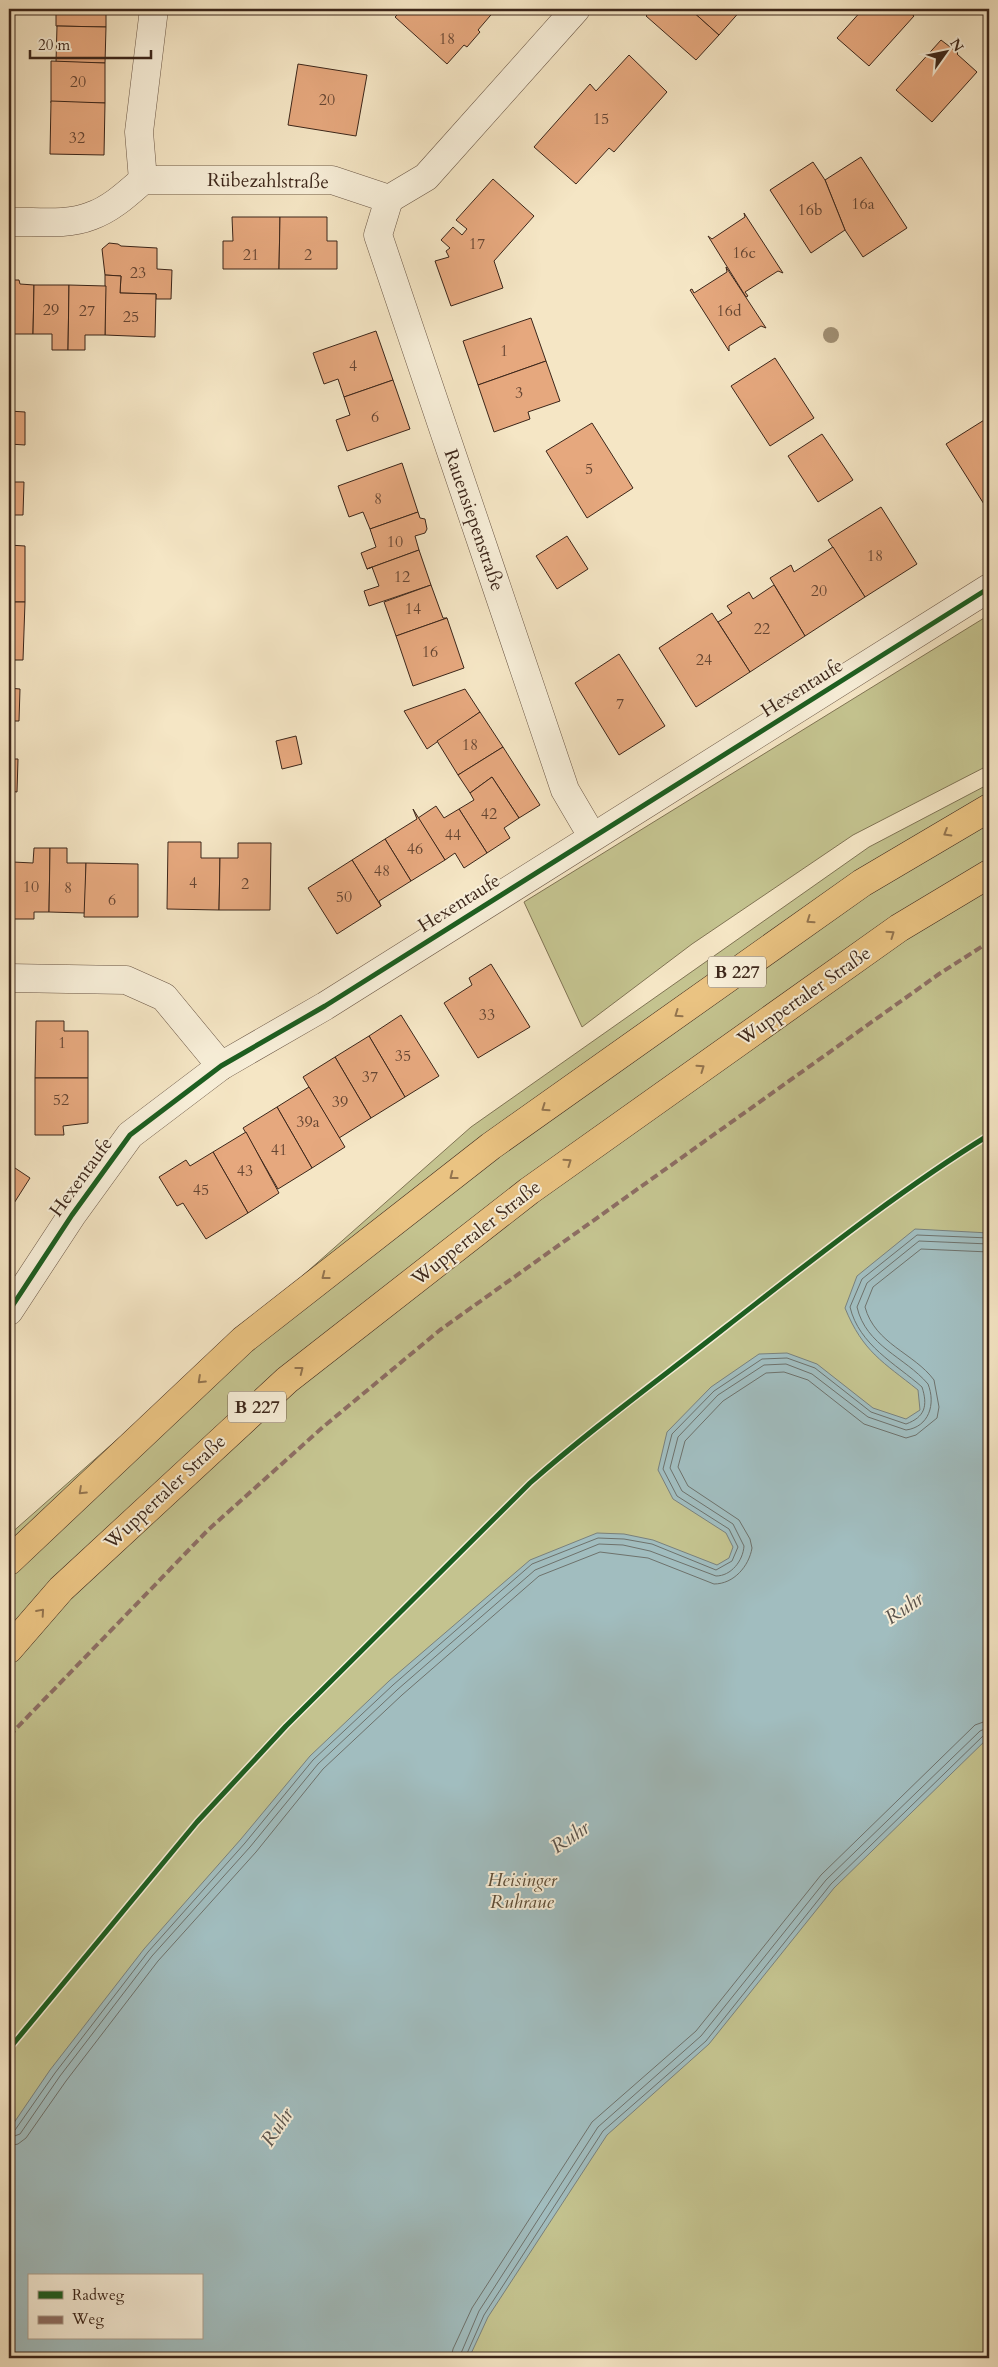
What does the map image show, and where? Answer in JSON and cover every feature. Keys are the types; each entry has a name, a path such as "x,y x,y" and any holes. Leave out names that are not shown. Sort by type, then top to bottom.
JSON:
{"main road":[{"name":"B 227","path":"9,1561 243,1340 491,1146 862,883 989,808"},
{"name":"Wuppertaler Straße","path":"9,1649 61,1589 287,1380 529,1191 899,928 989,874"}],"street":[{"path":"9,222 63,221 90,216 119,200 142,180 139,132 154,9"},
{"path":"389,199 426,177 576,9"},
{"name":"Rübezahlstraße","path":"142,180 332,180 389,199"},
{"name":"Rauensiepenstraße","path":"389,199 378,236 565,790 592,836"},
{"name":"Hexentaufe","path":"9,1311 72,1215 130,1135 221,1066 325,1006 592,836 989,588"},
{"path":"9,978 126,980 164,997 221,1066"}],"green space":[{"path":"989,615 989,765 853,835 692,944 582,1027 524,902"},
{"name":"Heisinger Ruhraue","path":"989,784 989,2358 9,2358 9,1535 471,1127 869,847"}],"water":[{"name":"Ruhr","path":"915,1229 989,1233 989,1737 834,1888 709,2044 607,2135 488,2317 469,2358 9,2358 9,2130 50,2070 144,1949 241,1839 310,1756 389,1681 530,1560 597,1533 624,1534 653,1540 717,1565 729,1558 733,1547 726,1533 673,1499 658,1470 667,1432 711,1387 759,1354 787,1353 817,1364 873,1408 906,1419 920,1410 918,1390 875,1355 859,1335 845,1308 857,1276"}],"building":[{"path":"56,9 106,9 106,27 56,26"},
{"path":"403,9 496,9 478,30 480,32 467,47 464,45 447,64 395,17"},
{"path":"653,9 690,9 719,35 696,60 646,16"},
{"path":"690,9 742,9 719,35"},
{"path":"863,9 906,9 914,16 869,66 837,38"},
{"path":"57,26 106,27 105,63 56,62"},
{"path":"941,40 958,53 977,72 932,122 896,90"},
{"path":"629,55 667,92 614,152 609,148 576,184 534,147 590,84 596,91"},
{"path":"51,61 105,63 105,103 51,103"},
{"path":"298,64 367,75 356,136 288,125"},
{"path":"51,101 105,103 104,155 50,154"},
{"path":"861,157 907,228 863,257 845,230 825,180"},
{"path":"813,162 825,180 845,230 811,253 770,190"},
{"path":"493,179 534,216 494,261 503,288 451,306 435,261 449,257 446,251 450,248 441,240 453,227 462,235 467,229 456,220"},
{"path":"744,213 783,273 778,271 745,292 748,296 746,297 708,236 712,239 745,217"},
{"path":"232,217 280,217 279,269 223,269 223,241 233,241"},
{"path":"280,217 327,217 327,241 337,241 337,269 279,269"},
{"path":"109,243 121,246 157,248 157,269 172,270 171,299 156,299 156,294 120,293 121,276 105,275 102,249"},
{"path":"726,267 766,328 761,326 729,346 729,351 690,290 692,289 694,293 727,272"},
{"path":"105,275 121,276 120,293 156,294 155,337 105,335"},
{"path":"9,280 19,280 20,284 34,285 33,334 9,334"},
{"path":"34,285 69,285 68,350 52,350 52,334 33,334"},
{"path":"69,285 106,286 105,335 85,335 85,350 68,350"},
{"path":"531,318 546,361 478,385 463,341"},
{"path":"376,331 393,380 344,397 338,379 324,384 313,353"},
{"path":"775,358 814,418 770,446 731,386"},
{"path":"546,361 560,401 528,412 530,419 494,432 478,385"},
{"path":"393,380 410,429 347,451 336,420 350,415 344,397"},
{"path":"9,411 25,412 25,445 9,444"},
{"path":"989,417 989,512 946,444"},
{"path":"592,423 633,488 587,518 546,451"},
{"path":"822,434 853,480 818,502 788,456"},
{"path":"402,463 418,512 370,529 363,512 349,517 338,486"},
{"path":"9,482 24,482 23,515 9,515"},
{"path":"881,507 917,564 865,597 828,540"},
{"path":"418,512 420,518 425,519 427,529 425,533 415,536 419,550 367,569 361,553 376,547 370,529"},
{"path":"567,536 588,569 557,589 536,556"},
{"path":"9,545 25,546 25,602 9,602"},
{"path":"833,547 865,597 805,636 770,578 791,565 794,572"},
{"path":"419,550 431,585 369,606 364,591 379,586 372,567"},
{"path":"431,585 443,618 447,618 396,636 384,602"},
{"path":"774,585 805,636 750,672 718,622 732,613 727,606 749,592 753,599"},
{"path":"9,602 25,602 23,660 9,660"},
{"path":"712,613 750,672 696,707 659,648"},
{"path":"447,618 464,668 413,686 396,636"},
{"path":"619,654 665,726 619,755 575,683"},
{"path":"9,688 20,689 19,721 9,721"},
{"path":"465,689 480,712 427,749 404,711"},
{"path":"480,712 503,747 458,775 437,741"},
{"path":"296,736 302,764 282,769 276,741"},
{"path":"503,747 540,805 519,818 492,777 470,793 458,775"},
{"path":"9,759 18,759 17,792 9,791"},
{"path":"492,777 519,818 504,828 510,838 487,853 459,809 474,800 470,793"},
{"path":"436,806 444,818 459,809 487,853 464,868 455,853 445,860 418,818"},
{"path":"413,809 445,860 411,881 385,839 417,819"},
{"path":"385,839 411,881 379,901 381,906 352,860"},
{"path":"168,842 201,842 201,858 220,858 219,910 167,909"},
{"path":"238,843 271,843 270,910 219,910 220,858 238,858"},
{"path":"34,848 50,848 49,912 34,912 34,919 13,919 13,862 33,863"},
{"path":"50,848 67,848 67,863 86,863 85,913 49,912"},
{"path":"352,860 381,906 337,934 308,888"},
{"path":"9,862 13,862 13,919 9,919"},
{"path":"86,863 138,864 138,917 84,917"},
{"path":"491,964 530,1027 478,1058 444,1003 472,985 469,978"},
{"path":"401,1015 439,1076 405,1097 369,1036"},
{"path":"36,1021 64,1021 64,1031 88,1031 88,1078 35,1078"},
{"path":"369,1036 405,1097 371,1118 335,1057"},
{"path":"335,1057 371,1118 339,1138 303,1077"},
{"path":"35,1078 88,1078 88,1123 63,1126 64,1135 35,1135"},
{"path":"309,1087 345,1147 312,1168 277,1107"},
{"path":"277,1107 312,1168 278,1189 243,1128"},
{"path":"246,1132 279,1193 248,1213 213,1152"},
{"path":"213,1152 248,1213 206,1239 183,1203 177,1206 159,1177 186,1160 190,1166"},
{"path":"9,1164 30,1178 9,1211"}],"marked path":[{"path":"9,1736 208,1530 323,1427 440,1330 939,974 989,942"}],"cycle path":[{"path":"9,1311 72,1215 130,1135 221,1066 325,1006 989,588"},
{"path":"9,2049 197,1822 286,1726 530,1483 602,1423 822,1252 888,1203 989,1135"}]}
